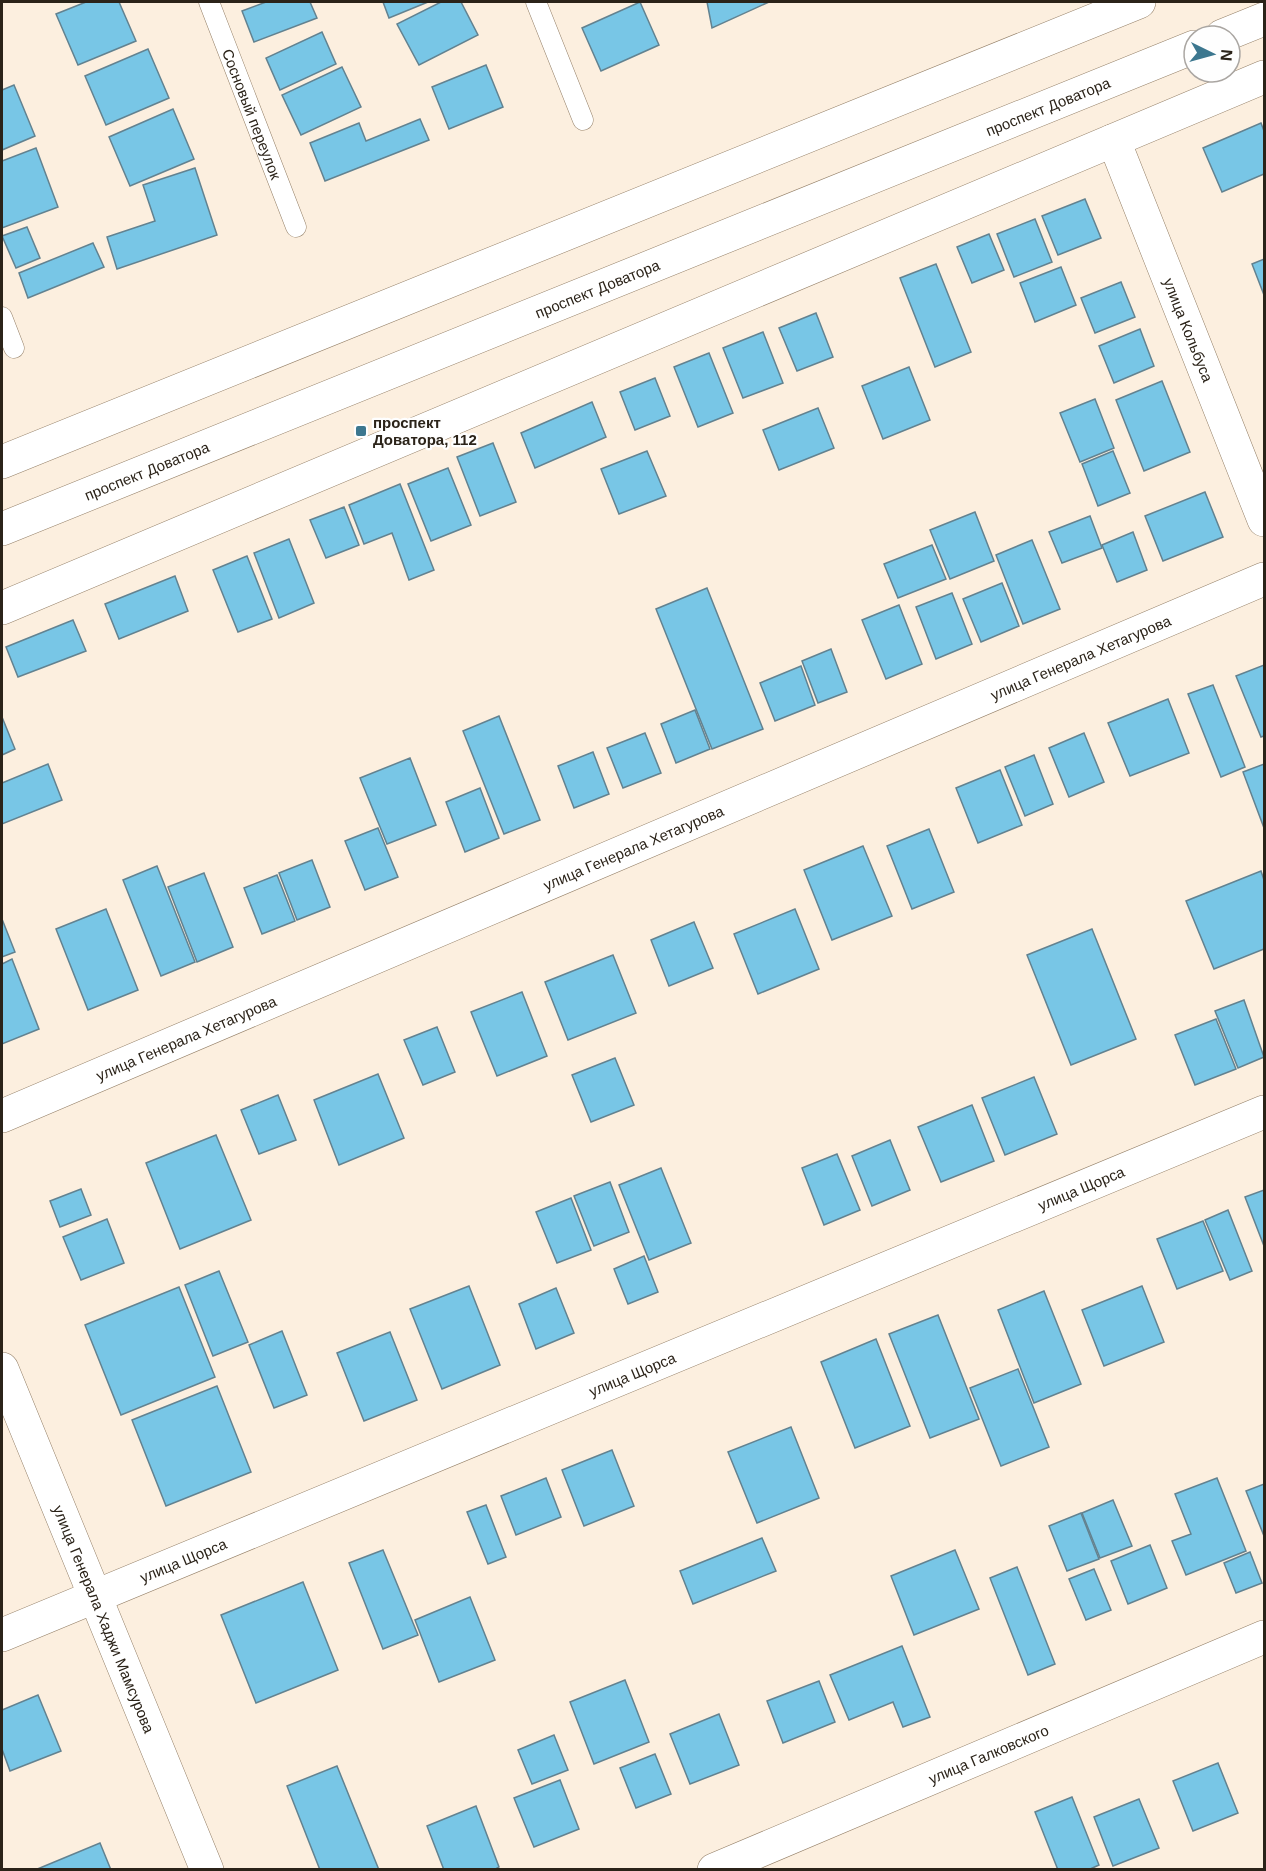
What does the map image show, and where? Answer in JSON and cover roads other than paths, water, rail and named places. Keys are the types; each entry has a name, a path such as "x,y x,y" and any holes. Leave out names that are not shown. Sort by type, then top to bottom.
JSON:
{"street":[{"path":"2,462 1139,2"},
{"path":"1242,28 1264,19"},
{"name":"проспект Доватора","path":"2,529 1182,52"},
{"path":"2,608 1264,77"},
{"name":"улица Кольбуса","path":"1112,141 1118,151 1264,520"},
{"name":"улица Генерала Хетагурова","path":"2,1116 1264,579"},
{"name":"улица Щорса","path":"2,1635 1264,1112"},
{"name":"улица Генерала Хаджи Мамсурова","path":"2,1369 207,1869"},
{"name":"улица Галковского","path":"714,1869 1264,1637"}],"lane":[{"name":"Сосновый переулок","path":"209,2 296,227"},
{"path":"536,2 583,120"},
{"path":"2,317 14,348"}],"place":[{"name":"проспект Доватора, 112","path":"361,431"}]}
